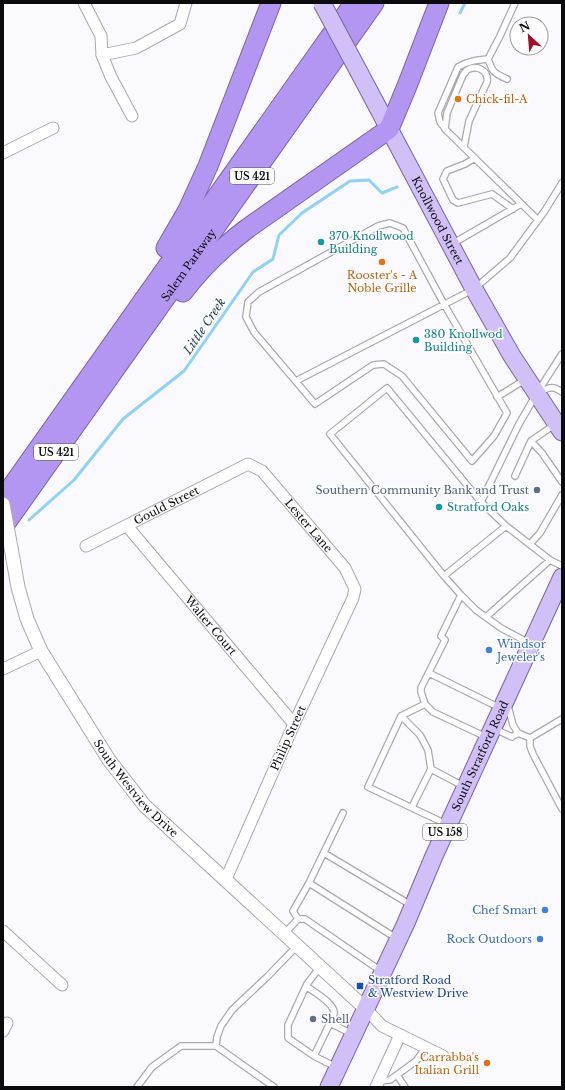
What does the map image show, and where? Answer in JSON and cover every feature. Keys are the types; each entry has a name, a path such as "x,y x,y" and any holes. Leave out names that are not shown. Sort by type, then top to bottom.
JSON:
{"highway":[{"path":"271,3 197,192 169,244 112,328 121,346 144,342 185,289 218,253 233,240 389,129 439,3"},
{"name":"Salem Parkway","path":"3,527 121,346 354,3"},
{"name":"Salem Parkway","path":"3,499 121,346 374,3"}],"main road":[{"name":"Knollwood Street","path":"322,3 450,245 499,334 559,428"},
{"name":"South Stratford Road","path":"329,1087 398,940 490,733 562,577"}],"street":[{"path":"84,3 101,36 102,55 132,116"},
{"path":"102,55 136,48 180,24 186,3"},
{"path":"3,153 53,128"},
{"name":"Gould Street","path":"86,546 248,464"},
{"name":"Lester Lane","path":"248,464 262,471 345,568 355,589 353,598"},
{"name":"South Westview Drive","path":"3,504 18,587 25,612 41,651 109,760 145,806 366,1009"},
{"name":"Walter Court","path":"127,526 294,724"},
{"name":"Philip Street","path":"226,880 294,724 353,598"},
{"path":"3,669 41,651"},
{"path":"4,932 62,985"},
{"path":"366,1009 382,1026 443,1056"},
{"path":"378,1084 400,1034"}],"lane":[{"path":"507,78 494,73 488,59 515,3"},
{"path":"488,59 475,60 464,63 458,67 438,113 440,122 445,129 538,220"},
{"path":"445,129 447,113 463,76 467,71 475,68 481,69 488,77 487,82 469,121 464,147"},
{"path":"475,158 465,164 447,171 443,179 453,200 458,203 492,194 513,209"},
{"path":"296,381 474,289 510,258 538,220 562,183"},
{"path":"450,245 522,204"},
{"path":"390,223 403,228 444,304 507,413 494,436 472,461 402,376 384,364 373,366 315,404 254,332 246,317 248,302 259,292 378,226 390,223"},
{"path":"481,502 519,424 562,354"},
{"path":"497,397 527,379"},
{"path":"531,645 501,628 476,610 461,595 330,434 387,388 481,502 506,526 550,560 562,566"},
{"path":"537,393 550,388 556,388 562,392"},
{"path":"515,476 531,441 559,428"},
{"path":"531,441 542,453 562,482"},
{"path":"530,544 540,533 562,495"},
{"path":"444,576 506,526"},
{"path":"486,617 550,560"},
{"path":"461,595 441,636 445,640 421,688 424,704 433,712 490,733 512,737 518,733"},
{"path":"429,673 504,704 518,733 530,738"},
{"path":"424,704 401,716 368,787 449,825"},
{"path":"401,716 420,734 428,750 431,770 412,807"},
{"path":"530,738 562,719"},
{"path":"530,738 530,746 533,754 562,809"},
{"path":"431,770 466,787"},
{"path":"298,919 293,911 324,853 343,813"},
{"path":"324,853 413,906"},
{"path":"309,882 398,940"},
{"path":"284,934 298,919 305,919 383,972"},
{"path":"216,1046 217,1037 221,1026 232,1010 297,946"},
{"path":"320,967 306,986 288,1025 288,1038 314,1056 338,1068"},
{"path":"306,986 328,1002 334,1013 314,1056"},
{"path":"330,1023 354,1035"},
{"path":"137,1087 152,1067 181,1046 216,1046 274,1087"},
{"path":"378,1084 390,1080 416,1061 426,1047"},
{"path":"397,1075 404,1087"}],"waterway":[{"name":"Little Creek","path":"460,13 465,3"},
{"name":"Little Creek","path":"29,520 74,480 123,419 184,371 253,272 273,259 279,235 302,213 350,181 369,180 382,193 397,187"}],"place":[{"name":"Chick-fil-A","path":"458,99"},
{"name":"370 Knollwood Building","path":"321,242"},
{"name":"Rooster's - A Noble Grille","path":"382,262"},
{"name":"380 Knollwod Building","path":"416,340"},
{"name":"Southern Community Bank and Trust","path":"537,490"},
{"name":"Stratford Oaks","path":"439,507"},
{"name":"Windsor Jeweler's","path":"489,650"},
{"name":"Chef Smart","path":"545,910"},
{"name":"Rock Outdoors","path":"540,939"},
{"name":"Stratford Road & Westview Drive","path":"360,986"},
{"name":"Shell","path":"313,1019"},
{"name":"Carrabba's Italian Grill","path":"487,1063"}]}
